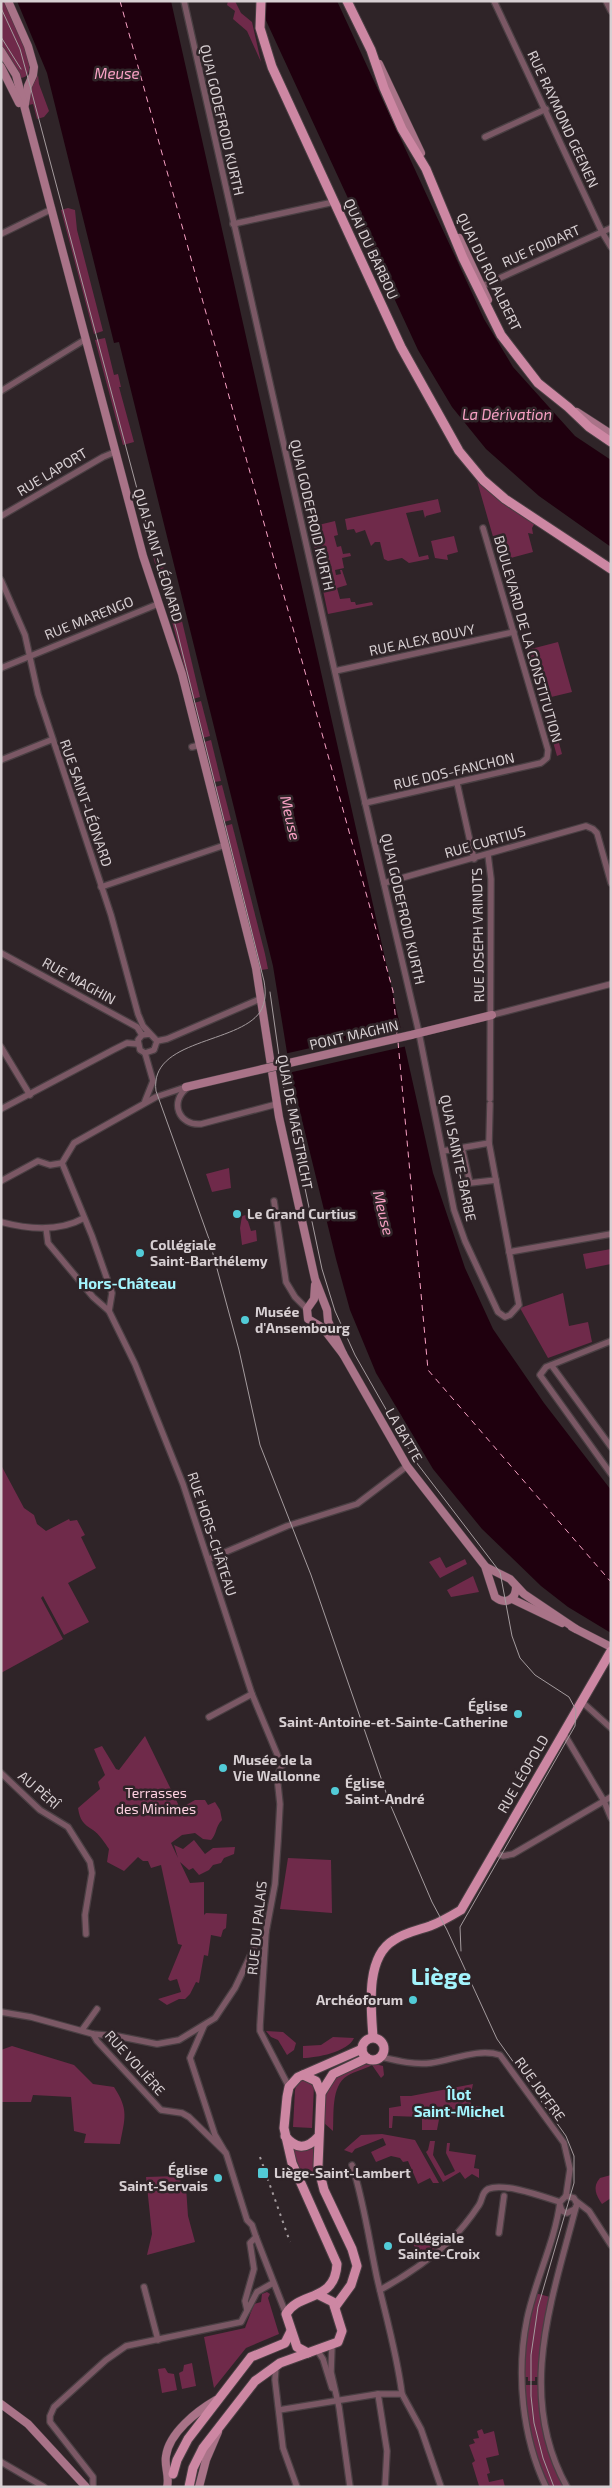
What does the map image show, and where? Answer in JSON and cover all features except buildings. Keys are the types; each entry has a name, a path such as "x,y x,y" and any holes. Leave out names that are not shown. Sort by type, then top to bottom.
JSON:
{"main road":[{"name":"QUAI SAINT-LÉONARD","path":"8,1 31,55 34,67 28,86 25,108"},
{"name":"QUAI DU BARBOU","path":"261,1 260,28 272,68 412,370 459,451 483,480 516,506 611,569"},
{"name":"QUAI DU ROI ALBERT","path":"348,1 371,50 384,88 402,129 426,169 491,318 532,377 568,407 589,428 611,442"},
{"name":"QUAI SAINT-LÉONARD","path":"1,51 12,67 25,108 143,556 180,667 196,746 225,845 256,968 260,999"},
{"name":"QUAI SAINT-LÉONARD","path":"1,66 28,119"},
{"path":"1,66 17,82 31,80"},
{"name":"QUAI DU ROI ALBERT","path":"444,209 510,347"},
{"name":"QUAI DU ROI ALBERT","path":"568,407 611,434"},
{"name":"QUAI DE MAESTRICHT","path":"260,999 276,1104 315,1279 323,1304 327,1310 327,1316"},
{"name":"PONT MAGHIN","path":"190,1086 492,1015"},
{"name":"QUAI DE MAESTRICHT","path":"309,1306 315,1293 315,1279"},
{"path":"323,1304 317,1302 309,1306 308,1319 316,1323 323,1322 327,1316"},
{"name":"LA BATTE","path":"327,1316 343,1354 407,1466 485,1566"},
{"name":"LA BATTE","path":"316,1323 323,1328 343,1354"},
{"path":"485,1566 510,1579 516,1587 610,1652"},
{"path":"485,1566 493,1594 497,1599 503,1601 512,1598 516,1593 516,1587"},
{"path":"492,1587 498,1579 504,1577"},
{"path":"512,1598 576,1629"},
{"name":"RUE LÉOPOLD","path":"373,2037 373,1988 377,1962 382,1950 394,1939 432,1925 461,1910 610,1652"},
{"path":"321,2093 333,2074 367,2058 374,2060 381,2057 384,2051 384,2043 378,2038 373,2037 365,2040 362,2049 367,2058"},
{"path":"312,2352 296,2347 286,2314 291,2305 324,2292 336,2274 337,2260 295,2172 285,2136 289,2087 293,2081 303,2075 362,2049"},
{"path":"303,2075 316,2081 321,2093 318,2166 322,2182 352,2249 357,2266 351,2285 335,2307"},
{"path":"285,2136 293,2145 300,2147 310,2145 318,2137"},
{"path":"188,2487 199,2454 255,2381 276,2365 338,2342 342,2331 333,2302 319,2295"},
{"path":"173,2474 183,2446 216,2400 251,2357 286,2343 291,2331"},
{"path":"166,2487 168,2480 165,2459 169,2445 187,2423 216,2400"},
{"path":"1,2404 28,2424 86,2487"},
{"path":"199,2487 206,2460 225,2418"}],"street":[{"name":"QUAI GODEFROID KURTH","path":"184,1 364,803 384,883 415,1034"},
{"name":"RUE RAYMOND GEENEN","path":"494,1 602,232 611,247"},
{"path":"606,1 611,11"},
{"path":"486,137 546,109"},
{"path":"233,224 334,202"},
{"path":"1,234 52,209"},
{"name":"RUE FOIDART","path":"482,286 611,228"},
{"path":"1,381 4,390 86,339"},
{"name":"RUE LAPORT","path":"1,516 102,457 115,452"},
{"name":"BOULEVARD DE LA CONSTITUTION","path":"483,528 548,750 547,758"},
{"name":"RUE SAINT-LÉONARD","path":"1,580 18,619 30,656 51,740 102,887 138,1014 149,1034"},
{"name":"RUE MARENGO","path":"1,668 158,604"},
{"name":"RUE ALEX BOUVY","path":"335,671 514,632"},
{"path":"1,760 51,740"},
{"name":"RUE DOS-FANCHON","path":"364,803 541,764 547,758"},
{"path":"457,783 474,859"},
{"name":"RUE CURTIUS","path":"384,883 580,828 593,829 597,833 611,883"},
{"path":"102,887 225,845"},
{"name":"RUE JOSEPH VRINDTS","path":"488,855 491,879 492,1015 489,1143 519,1305 510,1315 501,1316 498,1312"},
{"name":"RUE MAGHIN","path":"1,953 137,1027 142,1035"},
{"path":"492,1015 611,984"},
{"path":"157,1041 167,1039 260,999"},
{"path":"144,1103 149,1095 152,1082 145,1053 140,1050 138,1044 142,1035 149,1034 157,1041"},
{"name":"QUAI SAINTE-BARBE","path":"415,1034 454,1210 465,1241 498,1312"},
{"path":"145,1053 156,1049 157,1041"},
{"path":"1,1109 127,1043 138,1044"},
{"path":"1,1047 30,1095"},
{"path":"190,1086 181,1093 178,1101 180,1115 192,1124 201,1124 276,1104"},
{"path":"110,1312 112,1293 62,1163 70,1148 79,1140 144,1103 190,1086"},
{"path":"442,1151 489,1143"},
{"path":"462,1148 470,1184 496,1180"},
{"path":"1,1181 38,1162 50,1165 62,1163"},
{"path":"274,1201 286,1282 295,1297 309,1306"},
{"path":"1,1222 14,1226 46,1228 66,1225 84,1218"},
{"path":"46,1228 48,1243 93,1297 110,1312"},
{"path":"509,1252 611,1234"},
{"name":"RUE HORS-CHÂTEAU","path":"110,1312 135,1364 173,1459 209,1559 252,1694 282,1766"},
{"path":"611,1341 542,1369 540,1379 608,1467 611,1474"},
{"path":"552,1366 611,1447"},
{"path":"209,1559 299,1522 357,1504 407,1466"},
{"path":"209,1717 252,1694"},
{"path":"581,1701 611,1728"},
{"path":"563,1732 604,1802 611,1818"},
{"name":"RUE DU PALAIS","path":"282,1766 277,1776 280,1804 278,1841 275,1884 266,1932 260,2031 289,2087"},
{"name":"AU PÈRÎ","path":"1,1773 40,1810 68,1827 90,1862 92,1873 85,1915 86,1934"},
{"path":"494,1852 503,1856 512,1854 611,1797"},
{"path":"1,2012 93,2034 117,2036 157,2044 184,2038 215,2018 235,1988 254,1948 266,1932"},
{"path":"82,2030 97,2009"},
{"path":"204,2026 190,2058 215,2135 227,2156 247,2220 252,2225 286,2314"},
{"name":"RUE VOLIÈRE","path":"93,2034 97,2041 161,2110 186,2114 227,2156"},
{"name":"RUE JOFFRE","path":"381,2057 413,2064 430,2063 490,2051 500,2055 560,2138 570,2163 566,2196"},
{"path":"352,2165 363,2203 380,2290 392,2332 402,2394 421,2429 441,2487"},
{"path":"380,2290 450,2241 479,2204 483,2194 489,2189 506,2188 560,2204"},
{"path":"499,2233 504,2196"},
{"path":"546,2487 529,2436 522,2366 527,2319 560,2204 566,2196 572,2197 576,2204 589,2211 611,2245"},
{"path":"560,2204 562,2210 567,2213 573,2212 576,2204"},
{"path":"567,2487 552,2454 545,2424 542,2355 551,2297 576,2204"},
{"path":"247,2310 244,2301 254,2269 250,2243 256,2237"},
{"path":"93,2487 93,2477 50,2422 51,2412 115,2353 126,2346 237,2324 241,2322 259,2290 273,2283"},
{"path":"144,2287 158,2340"},
{"path":"332,2345 332,2372 350,2487"},
{"path":"312,2352 323,2359 338,2401"},
{"path":"276,2365 275,2380 283,2448 297,2487"},
{"path":"279,2410 378,2394 402,2394"},
{"path":"378,2394 387,2451 385,2487"},
{"path":"1,2462 44,2487"}],"green space":[{"path":"1,1 4,1 13,18 28,57 29,68 27,75 20,78 1,47"},
{"path":"228,1 235,1 241,13 252,22 261,62 247,31 233,19 235,11 227,5"},
{"path":"38,75 39,84 49,111 44,117 37,119 33,104 29,105 29,97"},
{"path":"68,208 75,210 77,230 103,331 94,334 61,210"},
{"path":"105,338 114,375 118,374 121,387 119,387 134,442 123,445 95,340"},
{"path":"475,474 536,521 532,528 533,534 528,533 533,552 500,561"},
{"path":"438,499 441,512 426,516 425,518 423,510 406,513 419,557 428,555 429,559 409,563 402,558 388,561 384,559 380,542 375,542 371,546 365,530 356,533 354,529 347,530 345,519"},
{"path":"335,521 338,535 334,536 337,547 341,546 343,554 350,553 351,556 342,558 344,568 335,570 336,575 341,574 340,570 342,570 347,585 337,588 340,599 350,598 351,602 355,602 356,605 372,602 373,605 328,614 320,576 324,573 323,568 319,569 310,527"},
{"path":"454,536 458,552 447,555 448,560 435,558 431,541"},
{"path":"158,551 172,594 165,597 152,553"},
{"path":"177,600 200,697 193,699 167,603"},
{"path":"558,642 572,692 547,698 562,754 557,756 527,650"},
{"path":"201,701 210,736 203,738 194,703"},
{"path":"211,740 221,781 214,782 204,742"},
{"path":"222,785 231,820 224,822 215,787"},
{"path":"232,824 268,969 261,970 225,826"},
{"path":"229,1168 231,1188 212,1192 206,1174"},
{"path":"246,1215 251,1231 256,1230 257,1241 242,1245 240,1228 242,1216"},
{"path":"611,1249 611,1264 586,1269 583,1254"},
{"path":"563,1293 569,1326 588,1322 592,1342 548,1358 520,1308"},
{"path":"1,1465 24,1508 34,1515 37,1524 46,1531 69,1519 70,1521 77,1520 85,1535 81,1537 96,1568 68,1583 89,1622 64,1635 43,1596 41,1598 63,1639 1,1673"},
{"path":"440,1557 446,1568 465,1559 467,1564 440,1578 429,1562"},
{"path":"473,1576 479,1592 451,1597 447,1590"},
{"name":"Terrasses des Minimes","path":"145,1736 179,1806 174,1809 181,1815 181,1808 195,1800 205,1800 208,1805 215,1802 220,1810 222,1820 211,1840 203,1839 195,1833 182,1835 171,1843 178,1858 174,1845 183,1849 194,1840 205,1854 213,1848 235,1847 234,1854 224,1858 221,1863 213,1865 209,1870 199,1875 193,1868 189,1870 180,1862 190,1883 204,1882 204,1915 206,1913 227,1914 226,1928 223,1930 221,1937 211,1935 208,1956 204,1955 199,1983 196,1982 185,1999 179,1999 167,2005 158,1999 181,1992 177,1979 170,1981 168,1979 182,1945 178,1944 161,1865 151,1868 148,1861 143,1861 138,1857 124,1871 107,1862 109,1849 102,1839 82,1821 78,1808 100,1789 98,1782 105,1775 94,1749 102,1746 116,1769 119,1770"},
{"path":"288,1858 331,1860 332,1913 280,1909"},
{"path":"266,2031 283,2032 296,2043 294,2050 287,2055 278,2040 271,2037"},
{"path":"333,2037 354,2038 351,2043 339,2050 316,2057 303,2058 303,2046 321,2045"},
{"path":"12,2046 74,2065 93,2084 114,2087 124,2108 120,2144 84,2143 86,2134 74,2131 71,2097 33,2095 31,2102 1,2102 1,2050"},
{"path":"375,2064 383,2066 384,2075 381,2078 372,2065 350,2074 338,2086 334,2101 333,2131 323,2122 324,2098 328,2088 332,2082 345,2072 360,2066"},
{"path":"304,2079 314,2086 312,2128 293,2127 295,2090 297,2084"},
{"path":"473,2084 470,2098 471,2105 482,2107 480,2120 440,2114 437,2130 422,2130 422,2117 393,2116 392,2128 389,2128 389,2108 401,2106 400,2096 411,2096"},
{"path":"382,2134 415,2140 439,2183 433,2183 430,2178 418,2184 408,2161 403,2162 400,2158 391,2156 376,2162 371,2152 386,2145 383,2138 355,2149 352,2153 344,2150 361,2135"},
{"path":"430,2141 435,2141 433,2155 445,2176 455,2171 446,2153 447,2143 450,2143 449,2151 476,2155 474,2168 479,2169 479,2178 472,2174 465,2179 460,2172 443,2182 426,2152"},
{"path":"313,2148 314,2173 308,2169 301,2174 293,2149 304,2151"},
{"path":"611,2175 611,2198 602,2204 597,2194 596,2185 600,2178"},
{"path":"177,2176 180,2178 182,2187 186,2187 188,2216 195,2242 147,2255 152,2234 146,2177"},
{"path":"430,2236 439,2245 426,2256 422,2249 418,2252 413,2244"},
{"path":"267,2292 270,2294 268,2298 279,2334 246,2348 214,2388 204,2337 245,2328 254,2304 261,2302 262,2294"},
{"path":"535,2293 550,2297 541,2377 535,2377 535,2381 528,2381 528,2377 523,2377 524,2343"},
{"path":"192,2363 196,2386 182,2389 179,2373 183,2371 184,2365"},
{"path":"165,2368 168,2373 174,2374 177,2390 162,2393 158,2369"},
{"path":"538,2381 540,2381 544,2424 566,2487 547,2487 530,2436 523,2385 538,2385"},
{"path":"482,2429 484,2434 494,2431 499,2455 486,2458 490,2473 487,2474 489,2482 503,2479 505,2487 479,2486 472,2463 475,2461 469,2445 475,2443 473,2439 479,2438 477,2431"}],"water":[{"name":"Meuse","path":"17,1 171,1 433,1173 465,1268 493,1329 544,1403 611,1490 611,1633 568,1607 541,1586 482,1529 433,1469 376,1373 350,1310 290,1071 273,966 119,342 114,343 47,73"},
{"name":"La Dérivation","path":"257,1 337,1 484,319 513,367 575,436 611,460 611,547 539,496 486,449 452,407 418,350"}],"pier":[{"path":"403,1027 407,1046 288,1073 284,1054"}],"ferry route":[{"path":"120,1 393,991 397,1035"},
{"path":"398,1042 428,1370 611,1582"}],"tram line":[{"path":"1,8 20,49 29,82 153,549 177,631 265,985 264,1001 260,1012 249,1022 233,1031 197,1044 166,1061 158,1074 156,1091 209,1239 239,1350 260,1445 311,1575 390,1804 432,1902 447,1930 497,2039 566,2136 574,2156 574,2183 538,2307 531,2355 531,2396 534,2423 543,2458 554,2487"},
{"path":"1,37 21,69"},
{"path":"270,992 283,1084 322,1269 335,1311 355,1355 416,1462 500,1572 512,1636 520,1658 535,1675 569,1697 576,1710 575,1726 460,1927 461,1951"}],"railway":[{"path":"260,2157 290,2242"}],"place":[{"name":"Le Grand Curtius","path":"237,1214"},
{"name":"Collégiale Saint-Barthélemy","path":"140,1253"},
{"name":"Musée d'Ansembourg","path":"245,1320"},
{"name":"Église Saint-Antoine-et-Sainte-Catherine","path":"518,1714"},
{"name":"Musée de la Vie Wallonne","path":"223,1768"},
{"name":"Église Saint-André","path":"335,1791"},
{"name":"Archéoforum","path":"413,2000"},
{"name":"Liège-Saint-Lambert","path":"263,2173"},
{"name":"Église Saint-Servais","path":"218,2178"},
{"name":"Collégiale Sainte-Croix","path":"388,2246"}],"district":[{"name":"Hors-Château","path":"127,1284"},
{"name":"Liège","path":"441,1977"},
{"name":"Îlot Saint-Michel","path":"459,2104"}]}
